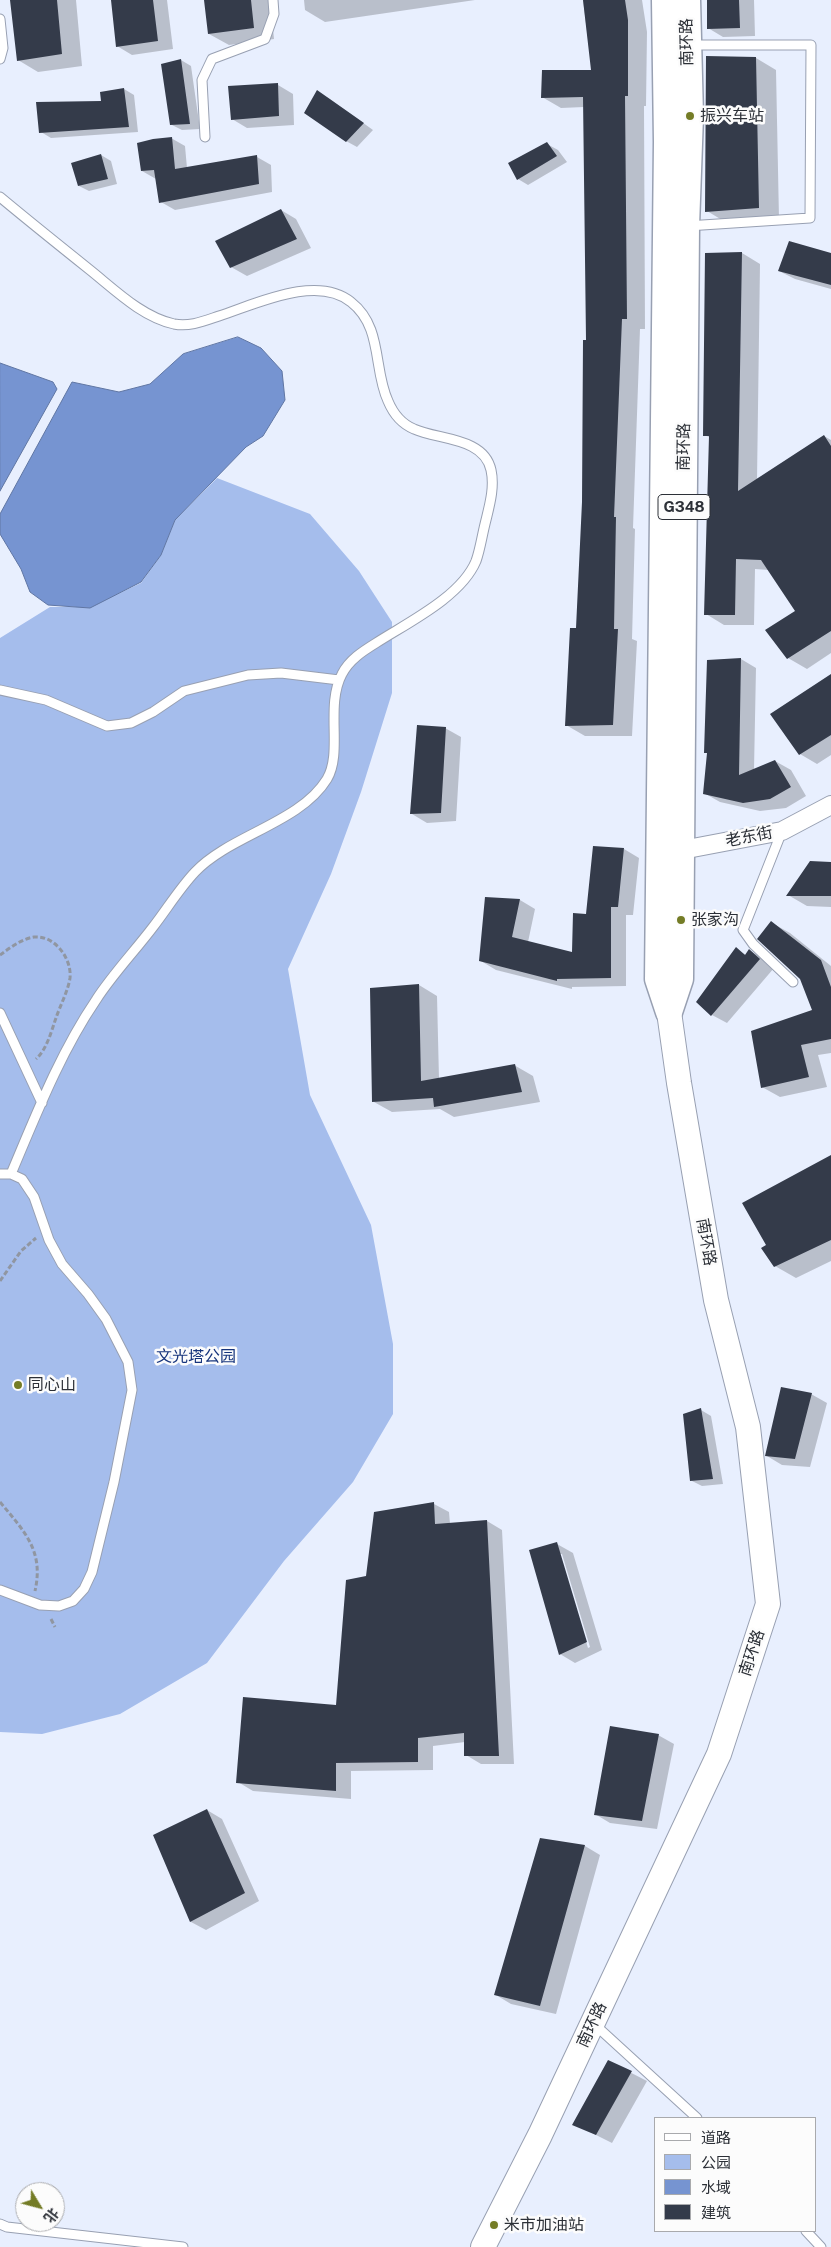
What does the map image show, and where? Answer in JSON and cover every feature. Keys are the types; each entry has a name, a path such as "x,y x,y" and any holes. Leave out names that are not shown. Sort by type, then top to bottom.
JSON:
{"main road":[{"name":"南环路","path":"483,2247 593,2023 719,1754 768,1604 748,1427 716,1300 679,1083 669,1012 680,980 671,849 676,227 690,116 665,0"},
{"name":"南环路","path":"676,46 687,0"}],"street":[{"name":"老东街","path":"671,849 782,831 831,804"}],"lane":[{"path":"204,137 202,80 212,59 265,39 274,14 273,0"},
{"path":"0,19 3,48 0,59"},
{"path":"676,46 811,45 810,218 676,227"},
{"path":"0,197 126,299 153,316 174,324 194,325 274,298 309,290 333,291 353,303 367,320 375,342 387,399 399,419 412,429 466,443 482,454 491,468 492,492 477,559 470,573 437,604 358,655 343,670 336,689 333,721 333,762 327,779 311,797 287,815 219,852 195,872 96,1000 69,1047 42,1102 11,1174"},
{"path":"0,690 46,700 107,726 131,723 153,712 184,690 248,675 281,673 339,680"},
{"path":"782,831 743,930 753,944 793,982"},
{"path":"0,1013 42,1102"},
{"path":"0,1174 11,1174 22,1179 34,1197 49,1240 62,1264 106,1318 128,1362 132,1390 114,1482 92,1572 84,1589 73,1601 59,1606 40,1605 0,1590"},
{"path":"593,2023 696,2117"},
{"path":"0,2224 7,2227 183,2247"},
{"path":"807,2232 821,2247"}],"path":[{"path":"0,955 19,942 35,937 52,942 62,951 69,965 70,979 48,1042 38,1057 26,1068"},
{"path":"0,1281 21,1251 46,1229"},
{"path":"0,1502 20,1526 37,1556 38,1579 32,1602"}],"green space":[{"name":"文光塔公园","path":"217,478 310,514 359,571 392,622 392,693 361,792 331,874 288,969 310,1095 371,1225 393,1344 393,1414 353,1482 284,1561 207,1663 120,1714 42,1734 0,1732 0,638 50,607 90,607 141,583 161,555 175,520"}],"water":[{"path":"238,337 261,348 282,371 285,400 263,436 246,447 175,520 161,555 141,582 90,608 48,605 30,592 21,569 0,534 0,514 72,382 119,392 150,384 183,354"},
{"path":"0,363 53,382 57,389 0,491"}],"building":[{"path":"10,0 57,0 62,54 17,61"},
{"path":"111,0 153,0 158,41 116,47"},
{"path":"204,0 251,0 254,28 208,34"},
{"path":"583,0 625,0 628,20 628,96 625,96 627,319 622,319 614,517 616,517 614,629 618,629 613,725 565,726 570,628 576,628 582,502 583,340 586,340 583,97 541,98 542,70 591,70"},
{"path":"707,0 739,0 740,28 707,29"},
{"path":"706,56 756,57 759,208 705,212"},
{"path":"181,59 190,124 170,125 161,64"},
{"path":"278,83 279,116 231,120 228,86"},
{"path":"124,88 129,127 39,133 36,102 101,101 100,92"},
{"path":"317,90 364,123 346,142 304,113"},
{"path":"172,137 175,169 257,155 259,184 159,203 154,170 141,171 137,143"},
{"path":"547,142 557,156 517,180 508,163"},
{"path":"101,154 108,179 78,186 71,163"},
{"path":"281,209 297,239 230,268 215,241"},
{"path":"789,241 831,253 831,285 778,271"},
{"path":"742,252 738,491 824,435 831,446 831,631 787,659 765,630 795,611 761,560 736,559 735,615 704,615 709,436 703,436 705,253"},
{"path":"741,658 739,775 775,760 791,787 770,799 743,803 703,794 707,753 704,753 707,660"},
{"path":"831,674 831,735 799,755 770,714"},
{"path":"417,725 446,727 441,813 410,814"},
{"path":"593,846 624,848 618,907 611,907 611,978 557,979 557,981 479,961 485,897 520,899 512,937 572,952 573,913 586,914"},
{"path":"810,861 831,862 831,896 786,896"},
{"path":"771,921 821,960 831,987 831,1039 801,1045 809,1077 761,1088 751,1031 812,1010 800,979 757,939"},
{"path":"736,947 745,955 749,949 760,959 711,1016 696,1002"},
{"path":"419,984 421,1081 515,1064 522,1092 434,1107 433,1098 372,1102 370,988"},
{"path":"831,1155 831,1240 774,1267 761,1248 766,1245 742,1203"},
{"path":"781,1387 812,1393 795,1459 765,1456"},
{"path":"701,1408 713,1479 690,1481 683,1414"},
{"path":"434,1502 435,1524 487,1520 499,1756 464,1756 464,1733 418,1738 418,1762 336,1763 336,1791 236,1783 243,1697 336,1705 346,1580 366,1576 374,1512"},
{"path":"557,1542 587,1642 559,1655 529,1550"},
{"path":"610,1726 659,1734 642,1821 594,1815"},
{"path":"207,1809 245,1893 190,1922 153,1835"},
{"path":"540,1838 585,1845 540,2006 494,1995"},
{"path":"608,2060 632,2071 596,2135 572,2125"}],"place":[{"name":"振兴车站","path":"690,116"},
{"name":"张家沟","path":"681,920"},
{"name":"同心山","path":"18,1385"},
{"name":"米市加油站","path":"494,2225"}]}
